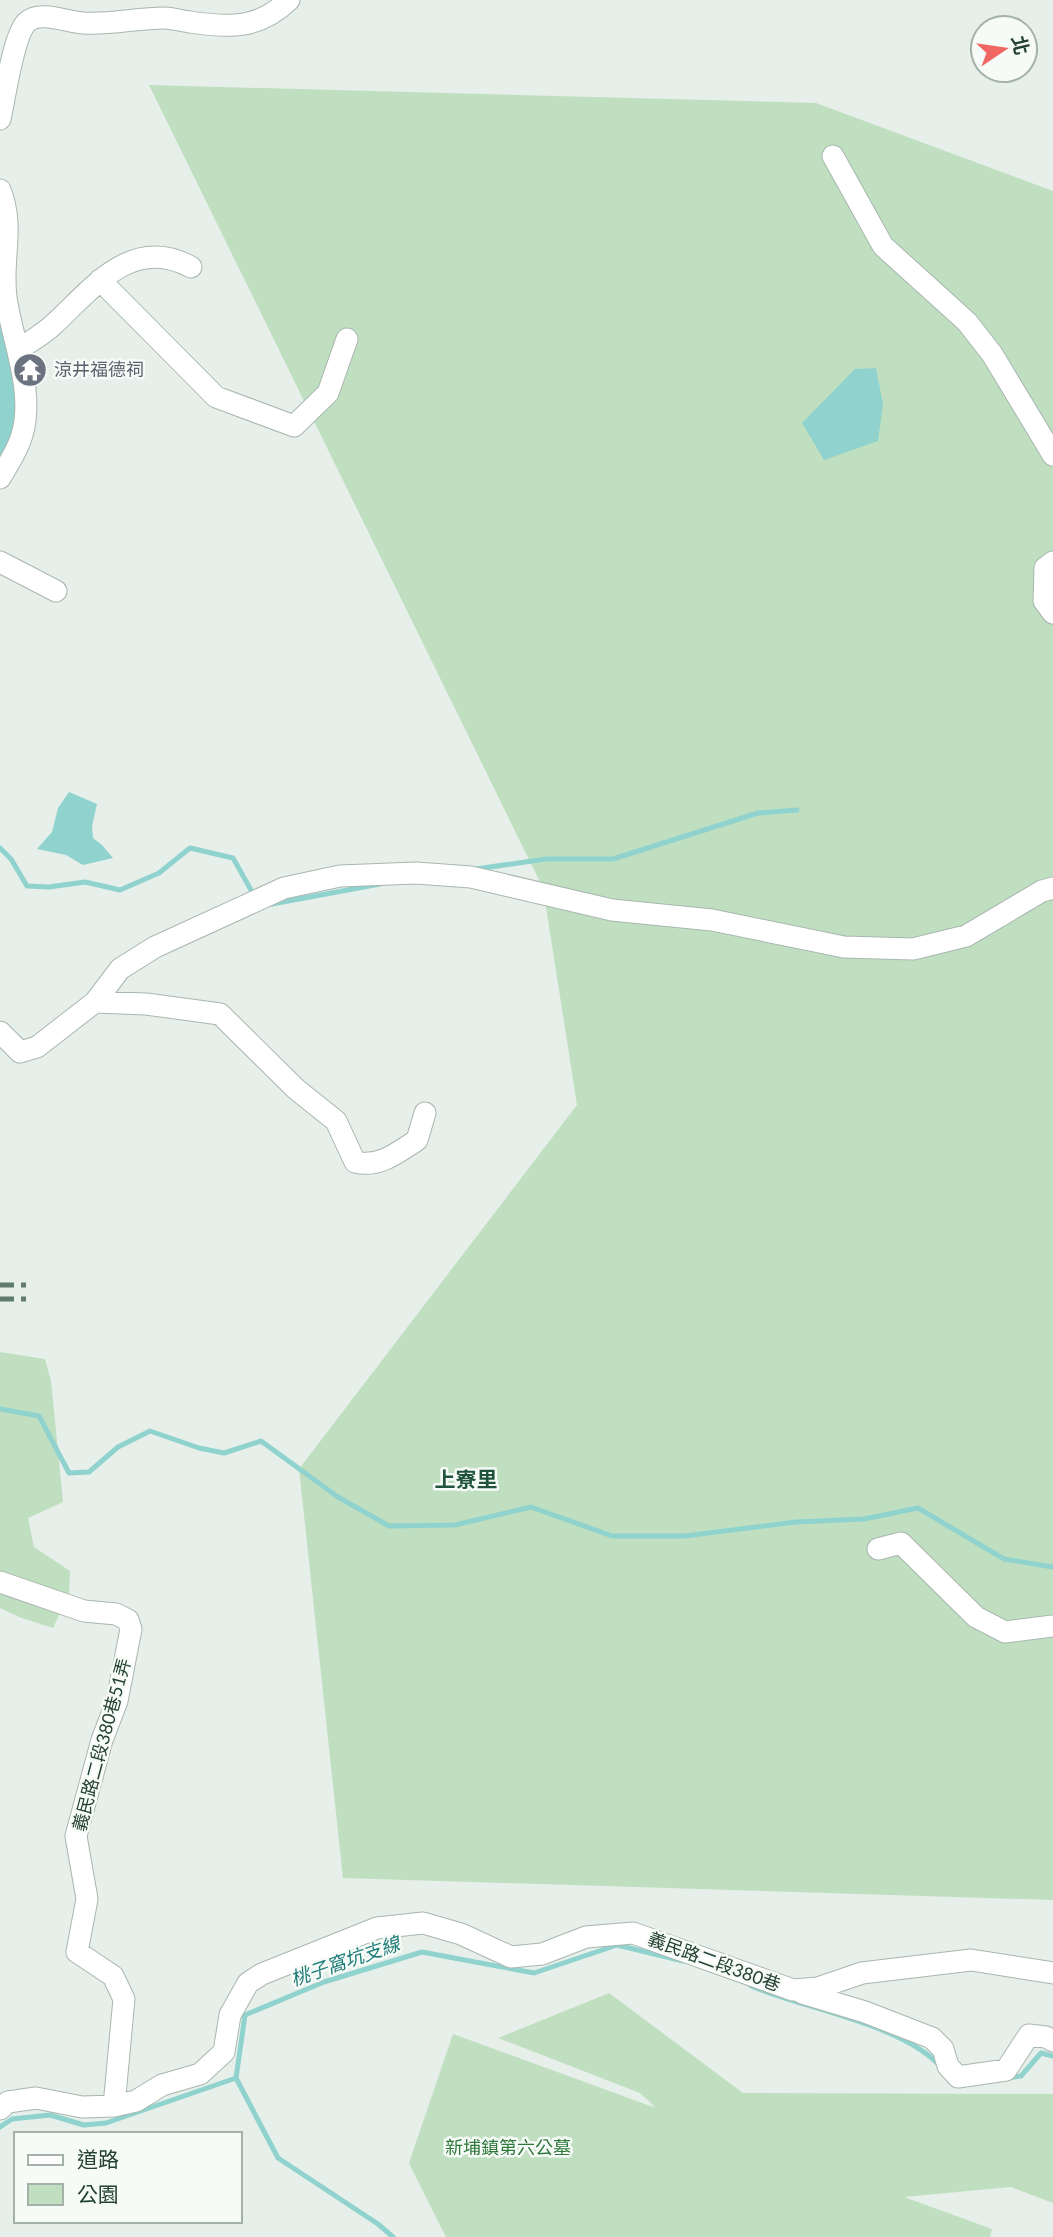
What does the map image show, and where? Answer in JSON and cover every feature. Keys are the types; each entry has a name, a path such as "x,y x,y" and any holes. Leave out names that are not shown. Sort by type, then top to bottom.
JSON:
{"lane":[{"path":"0,119 19,31 35,16 89,23 165,18 229,26 266,18 276,13 289,0"},
{"path":"833,156 883,246 967,322 992,354 1053,455"},
{"path":"0,190 6,205 9,226 6,297 19,349 25,405 22,439 0,478"},
{"path":"19,349 52,326 100,280 142,256 176,259 191,267"},
{"path":"100,280 216,397 293,426 328,393 347,339"},
{"path":"0,562 56,590"},
{"path":"1053,562 1045,568 1044,601 1053,613"},
{"path":"0,1032 20,1052 37,1047 95,1002 120,969 155,947 284,888 340,876 416,873 471,877 612,910 712,920 844,947 913,950 966,936 1042,891 1053,888"},
{"path":"95,1002 146,1004 220,1014 296,1089 336,1121 355,1162 366,1165 379,1163 417,1140 425,1113"},
{"path":"878,1549 901,1543 976,1617 1005,1632 1053,1626"},
{"name":"義民路二段380巷51弄","path":"0,1582 83,1611 117,1614 128,1620 131,1629 117,1701 102,1740 76,1836 87,1899 77,1952 113,1976 124,1999 114,2106"},
{"name":"義民路二段380巷","path":"0,2109 8,2102 36,2098 82,2106 114,2106 136,2101 162,2085 200,2074 224,2052 230,2015 248,1983 262,1973 377,1928 423,1923 461,1934 511,1957 542,1954 586,1937 633,1933 793,1990 818,1988 862,1973 971,1960 1053,1973"},
{"path":"793,1990 865,2012 932,2038 943,2049 948,2066 958,2077 1006,2070 1029,2035 1046,2037 1053,2041"}],"green space":[{"path":"149,85 816,103 1053,191 1053,1900 343,1878 299,1469 577,1105 543,888"},
{"path":"0,1352 45,1359 51,1381 63,1502 28,1518 34,1547 70,1571 69,1594 53,1628 0,1608"},
{"name":"新埔鎮第六公墓","path":"609,1993 743,2093 1053,2094 1053,2203 1011,2187 904,2197 992,2229 990,2237 446,2237 409,2163 453,2034 656,2108 640,2093 498,2038"}],"water":[{"path":"0,296 14,377 18,426 0,463"},
{"path":"876,368 883,404 878,441 824,460 802,423 855,369"},
{"path":"69,792 97,804 92,826 93,838 113,858 83,865 66,855 37,849 52,832 58,808"}],"waterway":[{"path":"476,869 546,859 613,859 758,813 797,810"},
{"path":"0,848 11,859 27,886 49,887 85,882 120,890 159,873 190,848 233,858 255,893"},
{"path":"269,902 272,904 380,884"},
{"path":"0,1409 39,1416 69,1473 89,1472 118,1447 150,1431 199,1448 224,1453 261,1441 338,1497 389,1526 455,1525 531,1507 612,1536 685,1536 796,1522 864,1519 918,1508 1004,1559 1053,1567"},
{"name":"桃子窩坑支線","path":"0,2127 12,2119 50,2115 84,2125 106,2123 236,2078 245,2015 324,1982 422,1952 534,1973 617,1945 683,1961"},
{"name":"桃子窩坑支線","path":"751,1986 878,2028 923,2051 940,2066"},
{"name":"桃子窩坑支線","path":"1008,2078 1021,2076 1041,2053 1053,2056"},
{"path":"236,2078 278,2158 378,2224 393,2237"}],"railway":[{"path":"0,1285 26,1285"},
{"path":"0,1299 26,1299"}],"place":[{"name":"涼井福德祠","path":"30,370"}],"district":[{"name":"上寮里","path":"466,1480"}]}
